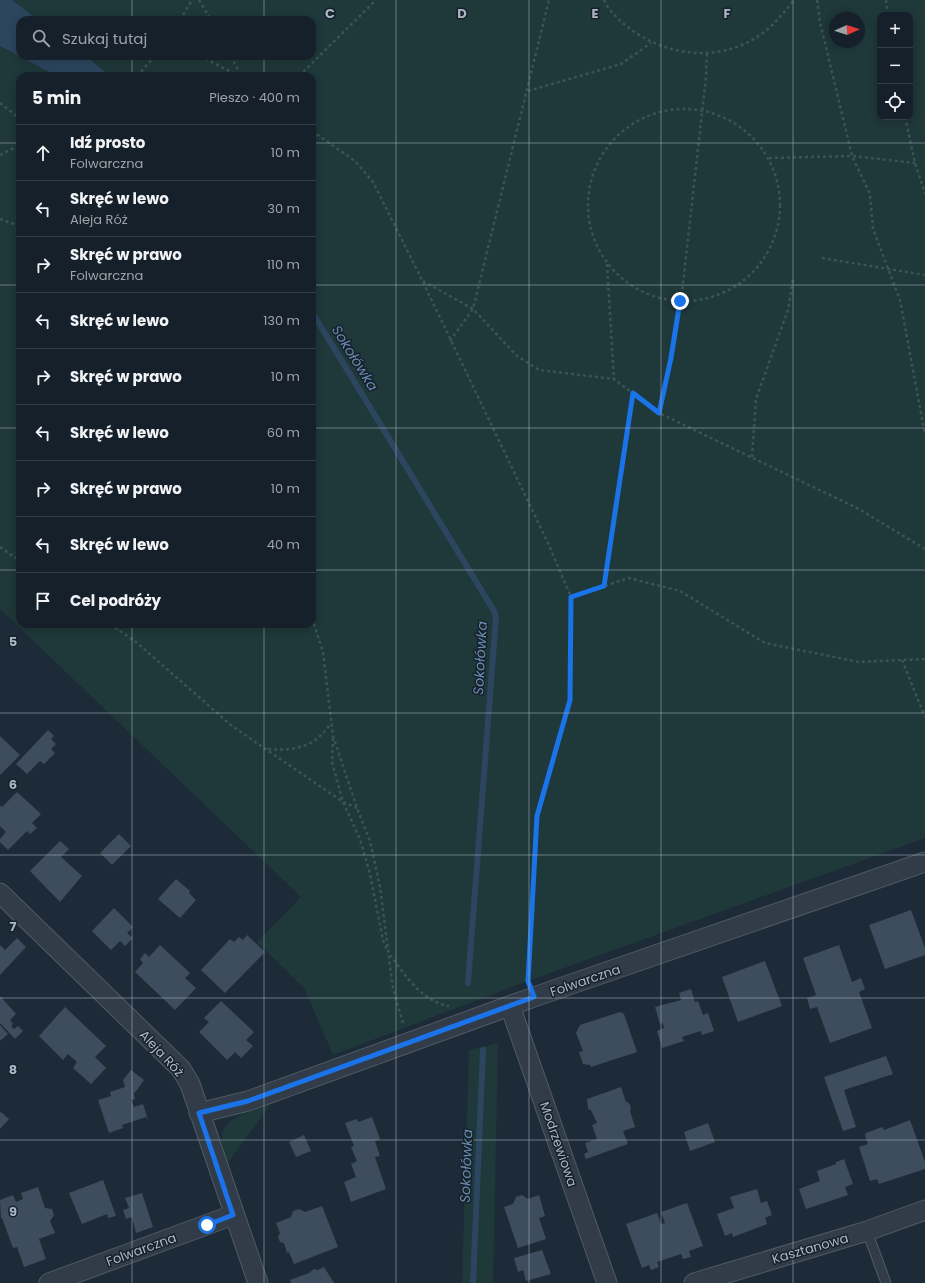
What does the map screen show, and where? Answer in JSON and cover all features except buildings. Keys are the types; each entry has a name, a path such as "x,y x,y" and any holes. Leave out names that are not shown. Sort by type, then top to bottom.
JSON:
{"street":[{"name":"Folwarczna","path":"199,1113 248,1101 534,997 925,862"},
{"name":"Aleja Róż","path":"0,893 181,1069 190,1084 233,1215 258,1283"},
{"name":"Modrzewiowa","path":"510,1006 607,1283"},
{"name":"Kasztanowa","path":"694,1283 867,1231 925,1210"},
{"name":"Folwarczna","path":"58,1282 233,1215"}],"lane":[{"path":"867,1231 886,1283"}],"path":[{"path":"182,16 192,0"},
{"path":"199,0 209,16"},
{"path":"316,59 376,0"},
{"path":"450,341 473,309 528,91 549,0"},
{"path":"604,0 626,26 651,43 678,52 707,54 740,46 769,29 793,0"},
{"path":"817,0 820,22 852,156 870,194 873,230 900,300 925,435"},
{"path":"886,0 888,12"},
{"path":"528,91 621,64 651,43"},
{"path":"659,413 671,358 680,301 707,54"},
{"path":"141,72 151,60"},
{"path":"208,60 232,72"},
{"path":"233,60 238,72"},
{"path":"303,72 315,60"},
{"path":"0,103 16,116"},
{"path":"677,108 702,110 730,120 745,130 758,143 769,158 777,182 780,212 777,230 770,248 760,263 748,277 733,288 705,299 680,301 662,299 636,288 618,276 598,249 588,216 587,200 593,172 603,151 614,138 628,126 643,117 660,111 677,108"},
{"path":"906,120 915,163 925,194"},
{"path":"316,134 355,161 373,182 422,280 548,543 571,597 570,700 537,816 528,981 534,997"},
{"path":"0,155 16,147"},
{"path":"769,158 852,156 915,163"},
{"path":"0,219 16,225"},
{"path":"822,258 925,276"},
{"path":"607,263 614,379"},
{"path":"752,457 756,399 788,310 793,278"},
{"path":"422,280 473,309 517,356 539,370 614,379 659,413 859,509 925,549"},
{"path":"604,586 633,393"},
{"path":"0,548 16,558"},
{"path":"571,597 629,578 680,591 765,643 859,662 925,659"},
{"path":"116,628 136,642 232,726 343,802 357,808"},
{"path":"315,628 323,652 333,736 357,808 370,841 380,887 393,989 409,1042"},
{"path":"902,660 925,717"},
{"path":"267,749 298,748 314,742 324,733 331,723"},
{"path":"333,736 332,762 343,802 360,839 370,874 383,940 389,954 421,992 432,1001 460,1007 466,1022"}],"green space":[{"path":"0,0 925,0 925,838 528,981 333,1055 304,988 257,942 301,897 20,628 316,628 316,72 16,72 16,624 0,609"},
{"path":"498,1043 493,1283 462,1283 469,1050"},
{"path":"271,1104 227,1164 223,1149 222,1137 224,1129 229,1122 237,1117"}],"water":[{"path":"0,0 12,0 33,16 16,16 16,54 0,46"},
{"path":"27,60 91,60 105,72 49,72"}],"waterway":[{"name":"Sokołówka","path":"316,319 494,611 496,617 468,983"},
{"name":"Sokołówka","path":"473,1283 483,1050"}],"route":[{"path":"207,1225 233,1215 199,1113 248,1101 534,997 528,981 537,816 570,700 571,597 604,586 633,393 659,413 671,358 680,301"}]}
